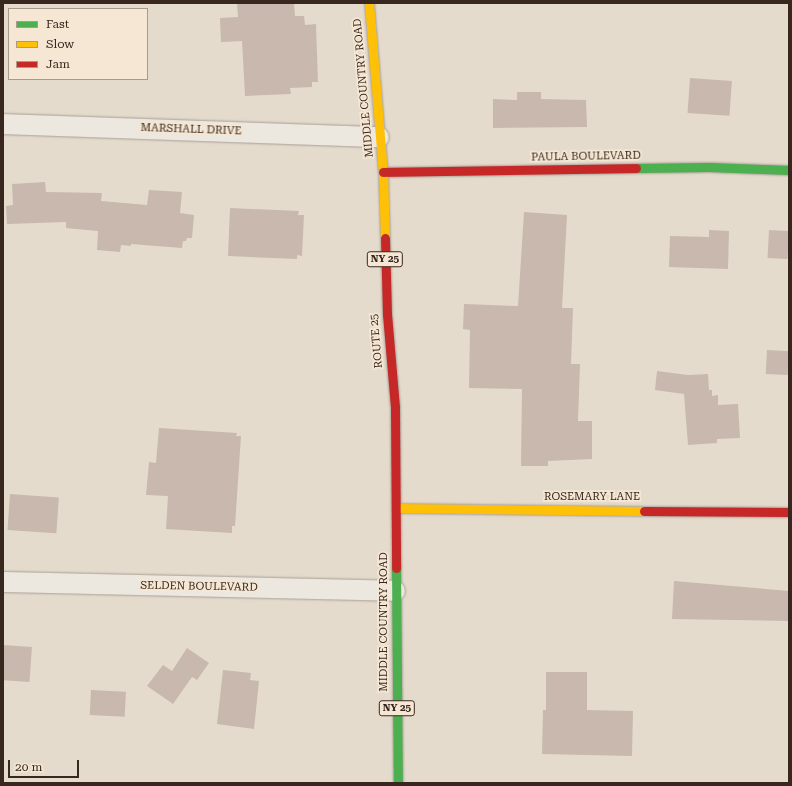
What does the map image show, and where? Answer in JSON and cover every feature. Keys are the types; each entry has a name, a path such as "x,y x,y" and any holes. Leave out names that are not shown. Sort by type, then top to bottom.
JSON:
{"street":[{"name":"MIDDLE COUNTRY ROAD","path":"369,3 383,172"},
{"name":"MARSHALL DRIVE","path":"3,124 379,137"},
{"name":"PAULA BOULEVARD","path":"383,172 702,167 789,170"},
{"name":"ROUTE 25","path":"383,172 387,314 395,407 396,508"},
{"name":"MIDDLE COUNTRY ROAD","path":"396,508 395,591 398,783"},
{"name":"ROSEMARY LANE","path":"396,508 789,512"},
{"name":"SELDEN BOULEVARD","path":"3,582 395,591"}],"building":[{"path":"237,3 294,3 295,16 304,16 305,25 316,24 318,82 312,82 312,87 290,88 291,94 245,96 242,41 221,42 220,18 238,17"},
{"path":"690,78 732,81 729,116 688,113"},
{"path":"517,92 541,92 541,99 586,100 587,127 493,128 493,99 517,100"},
{"path":"45,182 46,192 102,193 101,201 147,205 149,190 182,192 180,213 194,215 192,238 187,238 186,241 183,241 182,248 131,244 131,246 121,245 120,252 97,250 98,231 66,228 66,222 7,224 6,206 13,205 12,184"},
{"path":"230,208 299,211 298,215 304,215 302,256 297,255 297,259 228,256"},
{"path":"524,212 567,215 562,308 573,308 571,364 580,364 578,421 592,421 592,459 548,461 548,466 521,466 522,389 469,388 470,330 463,329 464,304 518,306"},
{"path":"709,230 729,231 728,269 669,267 670,236 709,237"},
{"path":"769,230 789,231 788,259 768,258"},
{"path":"767,350 789,351 788,375 766,374"},
{"path":"657,371 688,375 708,374 709,390 712,390 712,396 718,395 718,405 738,404 740,438 717,439 717,443 688,445 684,394 655,390"},
{"path":"159,428 237,433 236,436 241,436 235,526 232,526 232,533 166,529 168,496 146,495 149,462 156,463"},
{"path":"10,494 59,497 56,533 7,530"},
{"path":"674,581 789,591 789,621 672,619"},
{"path":"3,645 32,647 29,682 3,680"},
{"path":"187,648 209,663 197,680 192,677 173,704 147,686 163,665 172,671"},
{"path":"223,670 251,673 250,680 259,681 254,729 217,724"},
{"path":"546,672 587,672 587,710 633,711 632,756 542,754 543,710 546,710"},
{"path":"91,690 126,692 125,717 90,715"}],"traffic: fast":[{"path":"636,168 709,167 789,170"},
{"path":"396,568 398,783"}],"traffic: slow":[{"path":"369,3 383,172 385,238"},
{"path":"396,508 644,511"}],"traffic: jam":[{"path":"383,172 636,168"},
{"path":"385,238 387,314 395,407 396,568"},
{"path":"644,511 789,512"}]}
